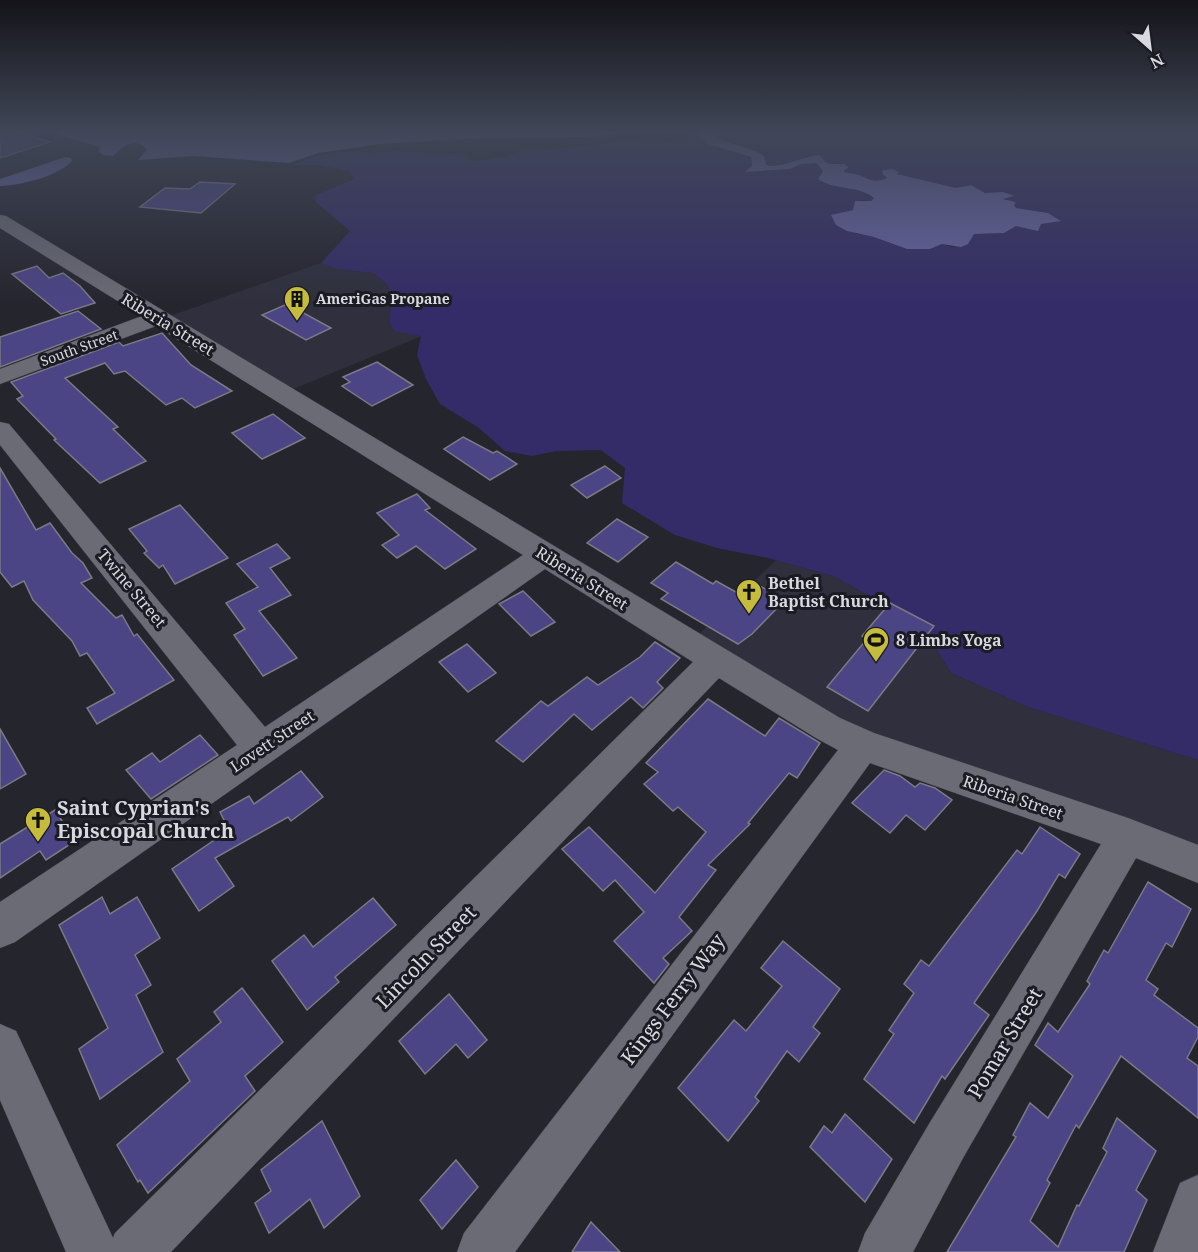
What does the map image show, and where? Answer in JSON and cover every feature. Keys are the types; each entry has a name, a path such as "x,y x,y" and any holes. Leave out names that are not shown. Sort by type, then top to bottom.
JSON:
{"street":[{"name":"Riberia Street","path":"0,220 828,728 863,745 1128,836 1198,864"},
{"name":"South Street","path":"0,377 157,318"},
{"name":"Twine Street","path":"0,429 261,748"},
{"name":"Lovett Street","path":"0,927 544,555"},
{"name":"Lincoln Street","path":"134,1252 716,660"},
{"name":"Kings Ferry Way","path":"485,1251 863,745"},
{"name":"Pomar Street","path":"884,1252 946,1141 1128,836"},
{"path":"0,1047 93,1252"},
{"path":"1179,1252 1198,1201"}],"shaded area":[{"path":"332,188 848,188 861,191 874,198 871,201 861,200 853,210 843,212 854,233 875,237 907,249 929,249 942,244 952,247 968,244 973,234 1004,233 1016,226 1040,227 1041,224 1060,220 1048,213 1016,208 1014,205 1016,202 1002,198 1012,197 985,193 977,188 1198,188 1198,760 1028,707 951,673 921,624 833,576 768,558 717,548 675,535 622,503 625,468 601,450 556,451 532,456 505,451 479,428 440,404 426,379 417,355 421,336 394,331 389,322 391,305 388,285 373,273 336,269 321,263 350,231 317,203 314,196"},
{"path":"848,188 977,188 985,193 1003,192 1014,196 1003,199 1016,202 1014,205 1016,208 1048,213 1061,221 1041,224 1038,231 1016,226 1004,233 974,234 968,244 961,247 942,244 930,249 907,249 874,237 847,231 836,225 831,215 853,210 855,201 871,201 874,198"},
{"path":"321,263 336,269 373,273 388,285 391,305 389,322 422,336 291,390 167,317"},
{"path":"776,560 833,576 921,624 951,673 1028,707 1198,760 1198,851 856,727 696,637"}],"building":[{"path":"164,188 230,188 201,213 140,207"},
{"path":"37,266 49,278 63,273 80,286 95,303 61,314 12,274"},
{"name":"AmeriGas Propane","path":"287,304 331,328 306,340 262,315"},
{"path":"78,311 101,329 0,367 0,337"},
{"path":"162,333 191,365 232,391 195,408 182,398 166,405 125,371 114,374 105,363 65,378 118,427 113,429 146,461 100,483 54,440 56,439 17,399 23,396 11,382 119,342 123,346"},
{"path":"377,362 413,385 372,406 342,386 350,382 343,377"},
{"path":"273,414 305,438 262,459 232,433"},
{"path":"463,437 493,453 497,451 517,464 490,480 444,449"},
{"path":"605,466 621,478 587,498 571,485"},
{"path":"0,468 36,530 50,523 72,553 83,563 92,578 81,583 116,618 122,615 134,636 137,634 174,680 97,724 87,708 115,693 87,653 80,656 72,641 33,600 24,581 12,587 0,572"},
{"path":"417,494 430,508 425,510 476,549 445,569 416,546 397,558 382,545 399,535 377,513"},
{"path":"180,505 228,558 175,584 163,565 159,568 144,553 147,551 129,529"},
{"path":"617,519 648,537 618,562 587,543"},
{"path":"277,544 290,558 270,568 291,595 259,611 297,658 263,676 234,635 245,629 226,603 258,587 237,564"},
{"path":"676,562 713,584 716,581 745,597 758,585 785,600 752,634 738,644 661,599 668,593 651,583"},
{"path":"523,591 555,622 531,636 499,604"},
{"name":"8 Limbs Yoga","path":"890,603 934,626 868,711 827,687 867,639 862,636"},
{"path":"655,642 680,658 657,682 663,688 643,708 631,697 592,730 574,714 523,762 496,741 541,701 548,706 587,677 598,685 640,657"},
{"path":"467,644 496,673 468,692 439,662"},
{"path":"708,699 765,736 779,718 820,743 797,778 789,773 748,823 750,824 708,865 716,870 679,917 692,931 663,958 669,964 654,983 614,941 644,912 615,880 603,891 562,849 589,827 655,893 706,832 678,807 673,811 644,784 658,772 646,763"},
{"path":"0,729 26,774 0,789"},
{"path":"200,735 218,755 151,799 126,770 152,753 160,762"},
{"path":"884,770 900,776 915,787 920,783 935,788 952,800 925,830 906,815 890,833 852,803"},
{"path":"301,771 323,797 291,821 288,817 215,858 234,886 199,911 172,869 229,830 220,812 249,796 254,804"},
{"name":"Saint Cyprian's Episcopal Church","path":"55,810 75,841 46,860 40,851 0,878 0,844"},
{"path":"1040,827 1080,854 1065,878 1059,874 1037,911 974,1003 989,1015 945,1079 942,1076 914,1123 864,1079 894,1034 889,1030 914,993 904,984 921,960 929,966 1017,850 1022,854"},
{"path":"1148,882 1191,909 1172,947 1166,943 1146,980 1158,989 1154,995 1198,1028 1198,1037 1187,1058 1198,1066 1198,1118 1121,1056 1079,1128 1076,1125 1047,1180 1050,1183 1030,1221 1058,1247 1077,1205 1079,1206 1107,1152 1103,1148 1117,1118 1156,1151 1136,1190 1147,1200 1124,1252 947,1252 1016,1137 1013,1135 1030,1103 1048,1118 1073,1076 1035,1045 1048,1023 1058,1032 1090,984 1087,981 1104,950 1108,953"},
{"path":"102,897 110,914 137,897 160,938 135,955 151,985 136,995 163,1052 100,1099 79,1049 108,1028 59,925"},
{"path":"373,898 396,925 335,977 339,982 307,1010 272,961 304,935 313,947"},
{"path":"783,941 840,989 813,1027 820,1033 799,1062 787,1051 755,1097 759,1101 728,1141 678,1088 734,1020 746,1031 782,986 761,968"},
{"path":"242,988 283,1042 245,1076 255,1091 148,1193 140,1180 138,1182 117,1145 190,1081 177,1059 221,1022 214,1012"},
{"path":"449,994 487,1040 468,1058 456,1044 425,1074 399,1041"},
{"path":"845,1114 892,1159 865,1202 810,1147 824,1126 832,1133"},
{"path":"322,1121 360,1196 324,1228 310,1199 269,1233 255,1203 271,1191 261,1170"},
{"path":"456,1160 478,1187 442,1229 420,1200"},
{"path":"591,1222 620,1252 572,1252"}],"place":[{"name":"AmeriGas Propane","path":"297,322"},
{"name":"Bethel Baptist Church","path":"749,615"},
{"name":"8 Limbs Yoga","path":"876,663"},
{"name":"Saint Cyprian's Episcopal Church","path":"38,843"}]}
